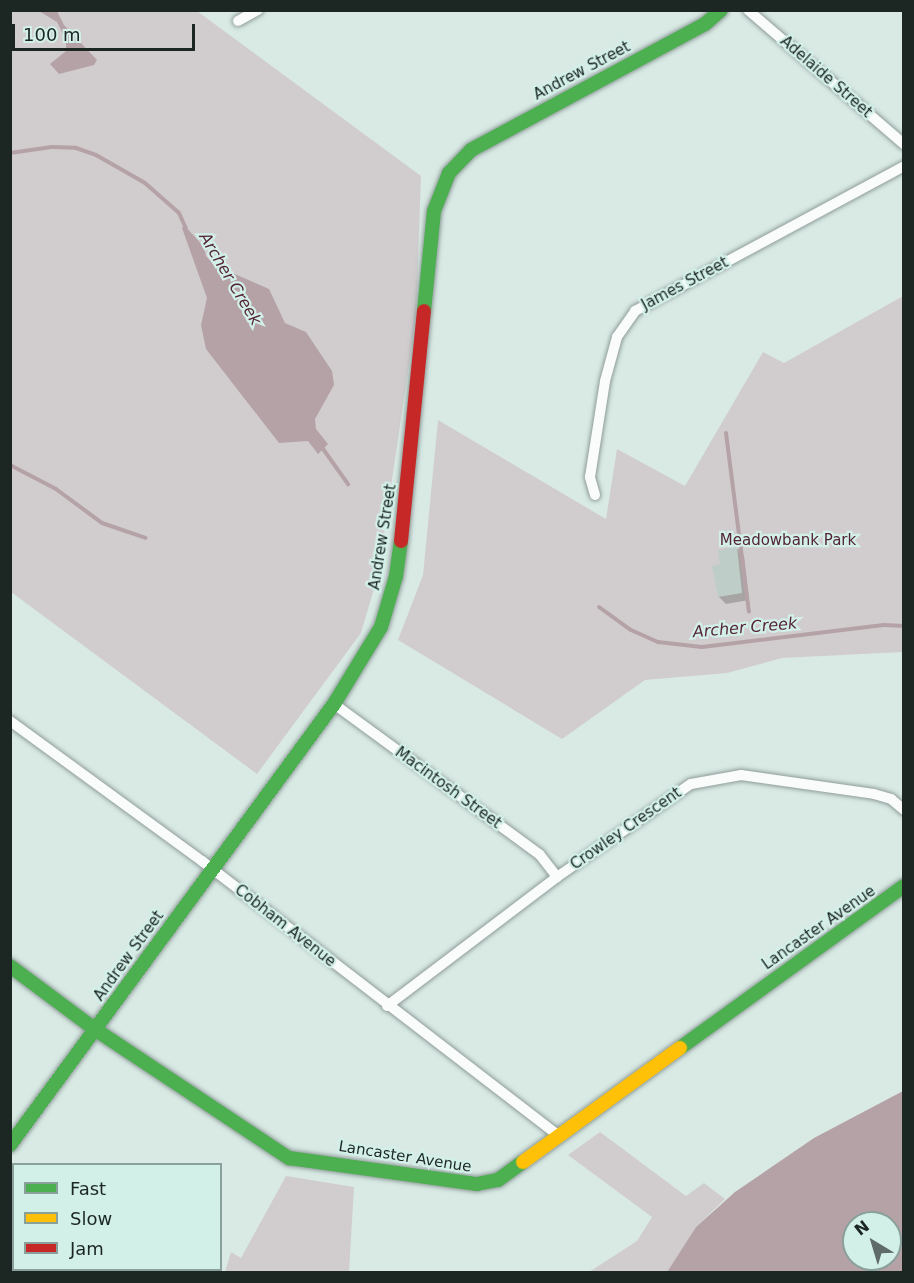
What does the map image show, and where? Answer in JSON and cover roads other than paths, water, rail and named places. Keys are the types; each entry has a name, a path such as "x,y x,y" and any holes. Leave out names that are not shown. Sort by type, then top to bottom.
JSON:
{"main road":[{"name":"Andrew Street","path":"10,1145 334,704 373,643 396,576 434,211 449,173 471,150 705,24 721,10"},
{"name":"Lancaster Avenue","path":"10,966 96,1030 289,1158 477,1184 498,1180 903,886"}],"street":[{"path":"238,21 258,10"},
{"name":"Adelaide Street","path":"748,10 903,144"},
{"name":"James Street","path":"595,495 590,477 605,381 617,337 635,311 903,166"},
{"name":"Macintosh Street","path":"334,704 540,855 557,877"},
{"name":"Cobham Avenue","path":"10,721 212,869 387,1006 558,1135"},
{"name":"Crowley Crescent","path":"387,1006 557,877 691,784 712,778 741,775 874,794 891,799 903,810"}],"water":[{"path":"39,11 57,11 64,25 97,60 94,65 59,74 50,64 66,51 66,40 57,22"},
{"path":"184,225 204,247 206,256 214,265 269,289 285,323 306,332 332,371 334,385 315,419 316,429 328,444 318,454 308,441 279,443 206,349 201,325 207,298 182,228"},
{"path":"903,1091 903,1272 667,1272 696,1227 735,1192 814,1138"}],"waterway":[{"name":"Archer Creek","path":"10,153 52,147 76,148 96,155 145,183 179,213 186,229"},
{"path":"726,433 749,612"},
{"name":"Archer Creek","path":"321,446 348,484"},
{"path":"10,465 56,489 102,523 146,538"},
{"name":"Archer Creek","path":"599,607 631,630 658,642 702,647 884,625 904,626"}],"park label":[{"name":"Meadowbank Park","path":"788,541"}]}
